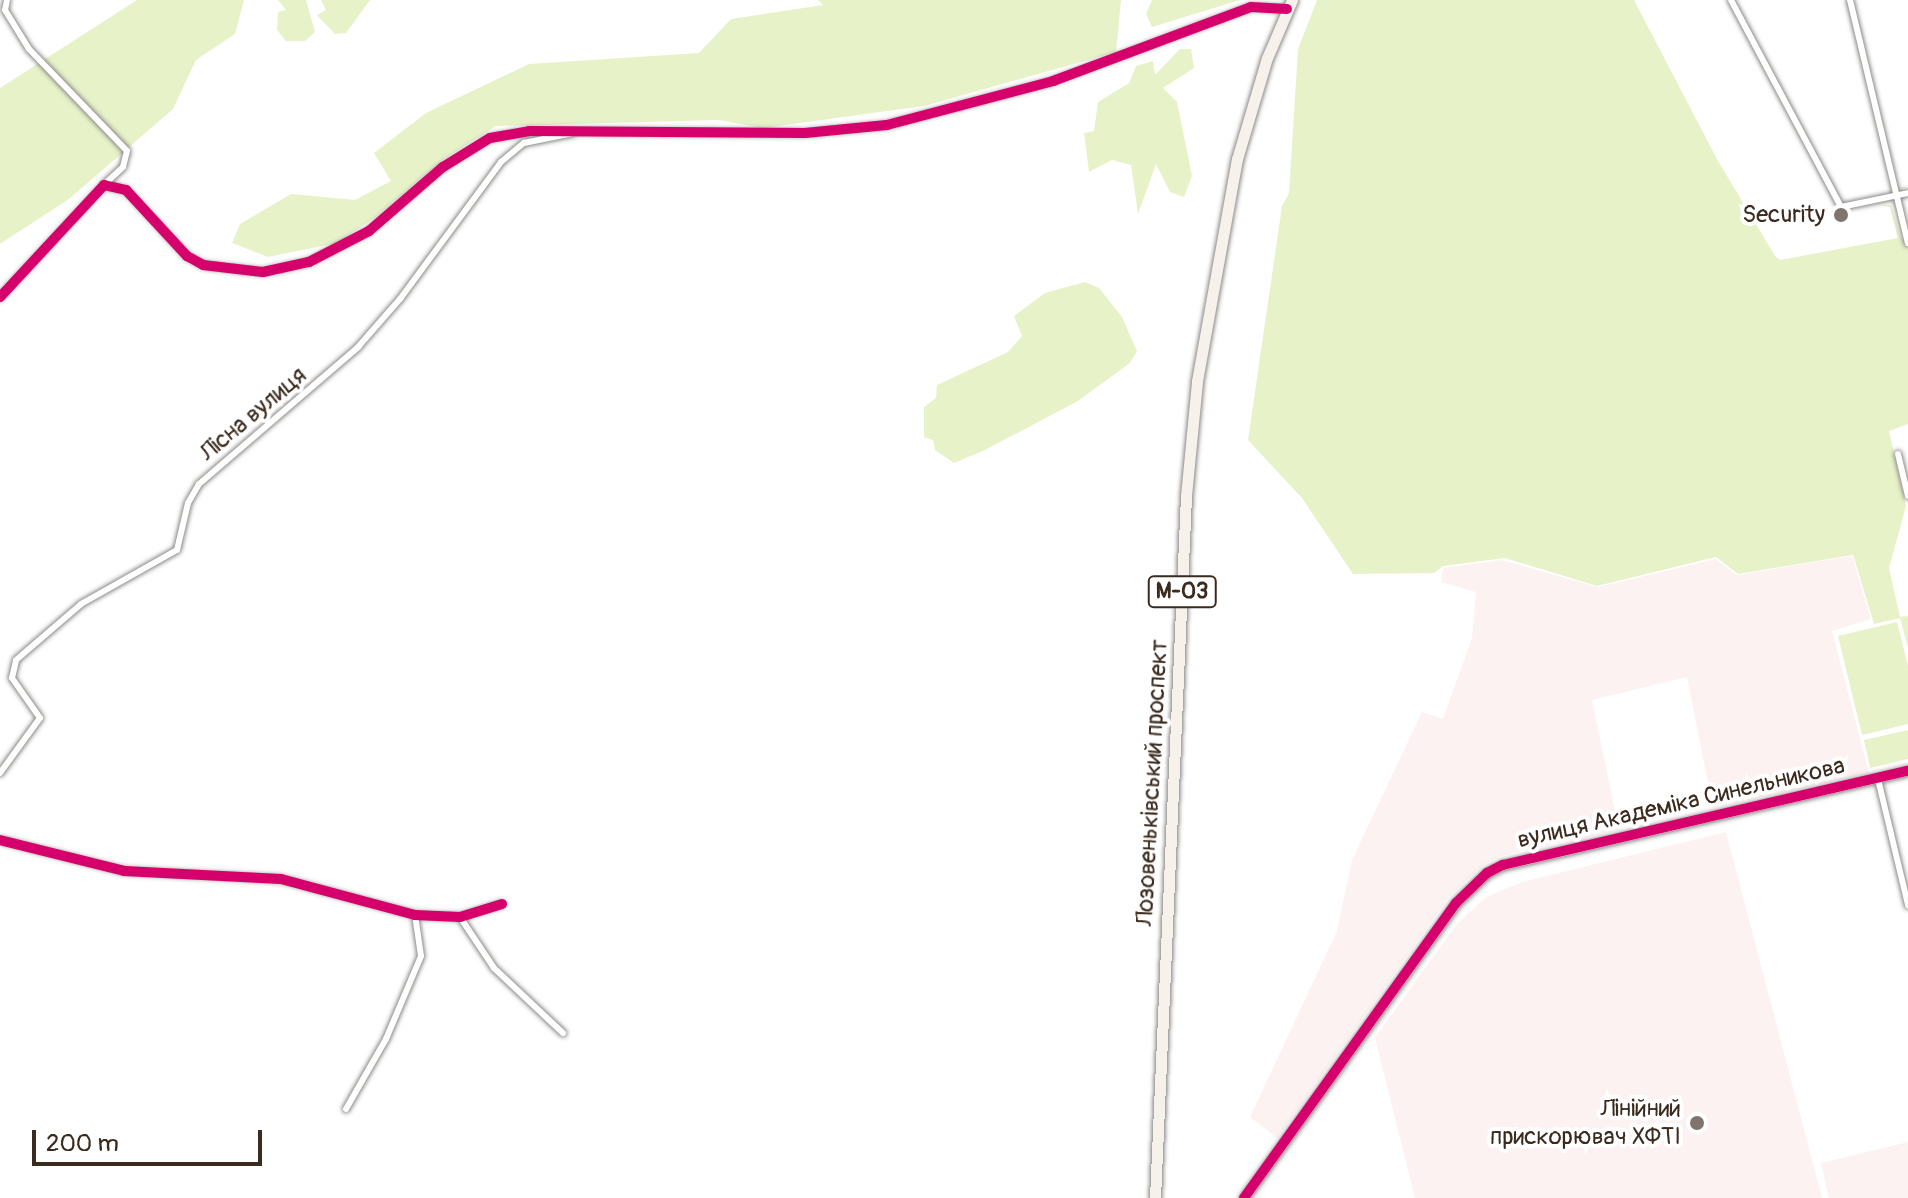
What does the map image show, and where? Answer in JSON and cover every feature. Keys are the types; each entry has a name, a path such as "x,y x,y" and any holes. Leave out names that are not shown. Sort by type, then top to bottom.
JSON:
{"highway":[{"name":"Лозовеньківський проспект","path":"1155,1198 1186,496 1197,381 1237,159 1290,5"}],"street":[{"path":"0,297 128,159 127,151 15,33 5,10 7,0"},
{"path":"1731,0 1841,207 1908,193"},
{"path":"1850,0 1908,243"},
{"path":"104,185 126,190 187,256 203,265 263,272 309,262 341,246 490,138 529,131 805,133 887,125 1053,81 1251,7 1290,5"},
{"name":"Лісна вулиця","path":"0,773 40,718 12,678 16,660 81,604 177,550 188,503 199,484 358,347 515,148 577,132"},
{"path":"1898,454 1908,496"},
{"name":"вулиця Академіка Синельникова","path":"1244,1198 1456,903 1487,873 1503,865 1908,771"},
{"path":"1878,779 1908,905"},
{"path":"0,840 46,848 124,871 281,879 415,915 460,917 502,904"},
{"path":"346,1109 386,1039 421,956 415,915"},
{"path":"460,917 494,968 563,1033"}],"shaded area":[{"path":"1852,556 1871,619 1832,631 1869,773 1713,808 1687,677 1592,700 1619,830 1500,856 1483,865 1449,897 1277,1138 1250,1117 1337,931 1352,860 1422,712 1443,719 1472,638 1476,592 1441,582 1443,568 1502,560 1598,587 1716,559 1737,575"},
{"path":"1726,832 1822,1198 1415,1198 1375,1038 1457,924 1486,897 1522,882"},
{"path":"1908,1142 1908,1198 1829,1198 1821,1163"}],"green space":[{"path":"137,0 244,0 235,34 196,60 173,109 69,199 0,244 0,88"},
{"path":"278,0 306,0 315,32 305,41 286,41 277,30 278,12 286,10"},
{"path":"321,0 370,0 346,33 335,34 317,15 326,10"},
{"path":"818,0 1121,0 1116,52 924,106 763,128 718,120 496,126 444,159 377,216 337,243 268,257 232,243 240,224 291,194 355,200 391,181 374,153 426,113 529,64 699,53 731,19 823,5"},
{"path":"1152,0 1240,0 1152,27 1146,14"},
{"path":"1317,0 1634,0 1718,161 1780,260 1898,238 1890,207 1880,205 1891,205 1901,238 1908,242 1908,424 1889,431 1906,506 1889,568 1900,617 1908,616 1908,648 1900,618 1874,624 1853,555 1738,574 1716,557 1597,586 1505,558 1443,566 1434,573 1353,574 1302,498 1248,440 1282,206 1289,193 1298,49"},
{"path":"1180,49 1191,49 1194,68 1163,88 1177,102 1192,176 1184,197 1170,192 1156,164 1138,214 1131,165 1112,160 1089,172 1084,133 1094,131 1098,102 1129,83 1136,66 1153,61 1155,75"},
{"path":"1085,282 1099,288 1122,317 1137,351 1130,363 1078,401 985,450 954,463 935,450 933,440 924,437 924,407 936,398 937,385 1008,352 1022,336 1014,316 1045,293"},
{"path":"1897,622 1908,666 1908,724 1862,735 1838,636"},
{"path":"1908,730 1908,759 1870,768 1864,740"}],"cycle path":[{"path":"0,297 104,185 126,190 187,256 203,265 263,272 309,262 369,231 443,167 490,138 529,131 805,133 887,125 1053,81 1251,7 1287,9"},
{"path":"1244,1198 1456,903 1487,873 1503,865 1908,771"},
{"path":"0,840 124,871 281,879 415,915 460,917 502,904"}],"place":[{"name":"Security","path":"1841,215"},
{"name":"Лінійний прискорювач ХФТІ","path":"1697,1123"}]}
